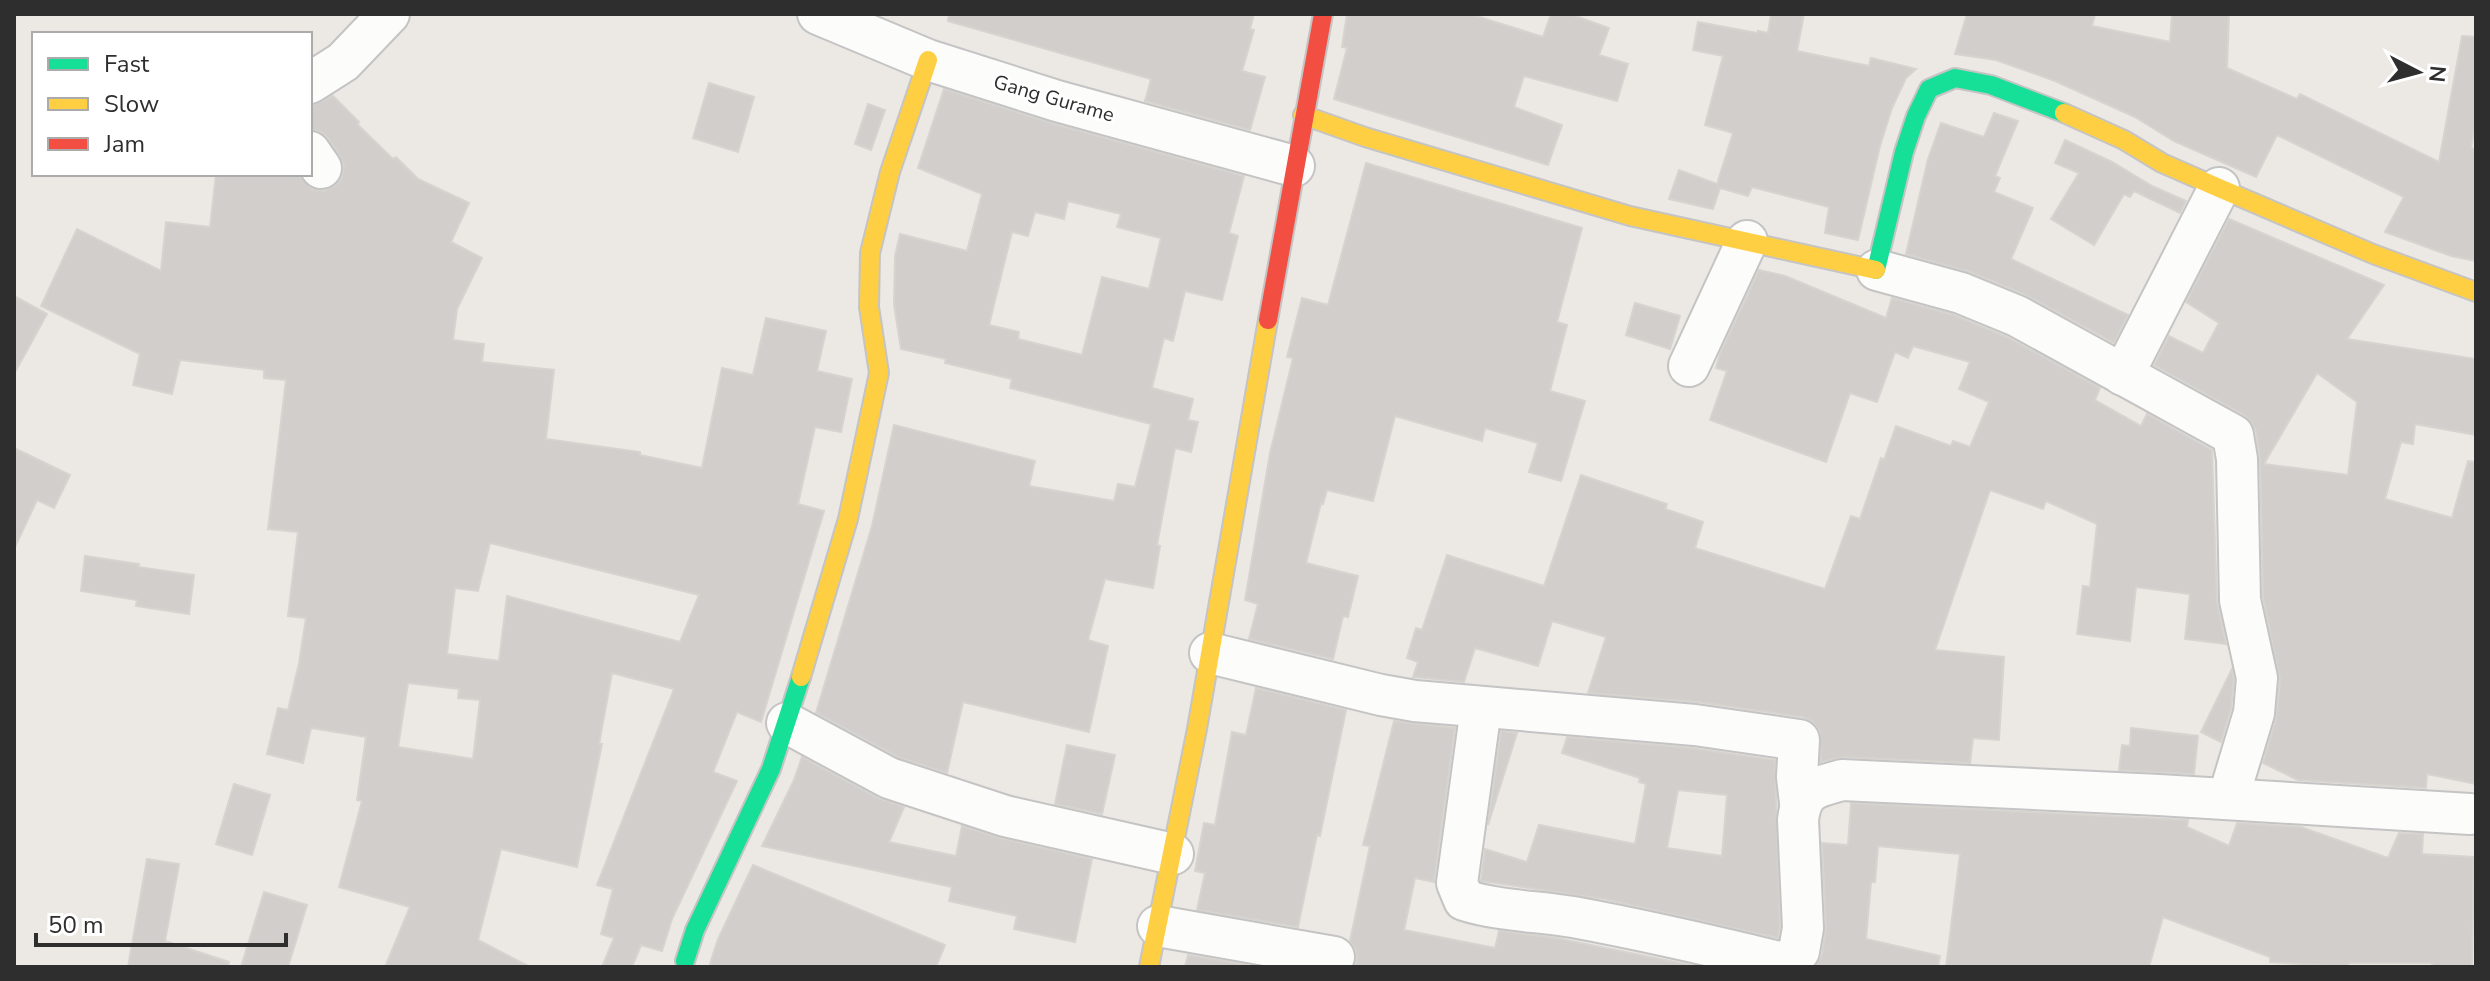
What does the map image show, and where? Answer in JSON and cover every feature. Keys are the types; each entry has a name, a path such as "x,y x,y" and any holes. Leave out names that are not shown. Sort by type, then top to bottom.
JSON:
{"street":[{"path":"312,82 343,62 389,14"},
{"name":"Gang Gurame","path":"818,14 928,60 1057,101 1294,166"},
{"path":"1149,967 1210,653 1323,14"},
{"path":"685,961 695,930 771,769 848,519 879,373 869,307 870,253 890,172 928,60"},
{"path":"1877,270 1904,152 1916,116 1929,89 1955,78 1991,85 2045,104 2219,188 2373,254 2476,292"},
{"path":"1303,115 1365,137 1630,216 1877,270 1961,293 2017,316 2233,435 2237,459 2240,600 2257,678 2254,713 2228,799"},
{"path":"2123,375 2219,188"},
{"path":"1689,366 1747,241"},
{"path":"1210,653 1381,695 1481,708 1695,725 1799,740 1797,777 1803,928 1799,951 1782,965 1647,931 1544,912 1479,905 1464,900 1457,883 1481,708"},
{"path":"787,723 889,778 1005,816 1173,854"},
{"path":"1800,803 1812,788 1842,780 2470,814"},
{"path":"1158,926 1334,957"}],"building":[{"path":"949,14 1254,14 1250,29 1254,30 1242,71 1265,77 1250,130 1145,101 1151,79 948,21"},
{"path":"1347,14 1470,14 1543,37 1551,14 1570,14 1609,28 1599,55 1628,64 1617,101 1524,76 1514,107 1562,125 1548,165 1334,99 1347,48 1342,47"},
{"path":"1771,14 1804,14 1797,51 1869,66 1871,58 1916,69 1906,78 1892,108 1858,240 1825,233 1829,207 1752,187 1748,196 1720,188 1713,209 1669,199 1679,170 1717,184 1733,133 1705,125 1723,56 1693,50 1698,22 1768,33"},
{"path":"1967,14 2095,14 2092,26 2170,42 2172,14 2229,14 2227,68 2297,99 2300,94 2439,162 2462,36 2476,37 2476,121 2471,148 2476,149 2476,261 2451,256 2385,232 2404,197 2277,135 2256,177 2174,141 2135,117 2055,81 1996,60 1955,54"},
{"path":"709,83 754,97 738,152 693,138"},
{"path":"944,89 1051,123 1244,176 1229,233 1238,236 1222,300 1185,291 1173,341 1164,338 1152,388 1193,399 1188,420 1198,422 1191,452 1175,448 1157,545 1160,546 1153,588 1105,579 1088,640 1108,646 1089,732 963,702 947,773 898,757 816,713 872,526 894,425 1035,461 1029,486 1114,501 1118,484 1135,487 1151,424 1010,388 1012,379 901,349 894,305 895,256 900,234 967,251 982,194 918,168","holes":["1068,201 1121,214 1117,227 1161,238 1149,289 1102,277 1082,355 1018,339 1019,332 989,325 1012,232 1028,236 1035,212 1064,219"]},
{"path":"333,96 359,122 357,124 418,179 469,203 451,242 482,258 457,309 453,340 484,344 482,362 554,370 546,439 640,452 640,455 702,468 722,368 753,375 766,318 826,331 817,371 852,379 841,432 815,427 798,504 824,511 761,722 737,712 713,772 737,781 672,919 662,951 641,945 632,967 602,967 614,938 601,934 613,889 597,885 674,689 612,673 599,744 602,744 577,867 501,849 478,940 530,967 385,967 410,907 339,887 362,801 357,800 366,737 311,728 303,763 267,754 278,708 288,710 306,618 288,616 298,532 268,529 286,380 264,378 264,370 180,360 172,394 133,385 140,354 41,306 77,229 161,271 166,222 210,227 216,176 299,176 312,189 324,191 335,186 341,179 344,167 340,156 321,132 312,130 312,106","holes":["490,543 699,595 680,642 507,596 499,661 447,654 455,588 478,591","408,683 459,689 458,698 480,700 473,759 398,747"]},
{"path":"868,104 885,110 871,150 855,144"},
{"path":"1994,113 2018,121 1995,176 2000,178 1994,192 2033,208 2011,259 2128,315 2114,343 2026,295 1970,272 1906,254 1928,159 1941,123 1984,137"},
{"path":"2065,140 2186,201 2180,213 2134,191 2130,197 2124,194 2094,245 2051,219 2079,173 2055,163"},
{"path":"1366,163 1582,228 1557,322 1567,325 1550,391 1585,401 1561,481 1529,472 1538,443 1485,428 1482,441 1395,416 1373,501 1327,490 1321,503 1306,563 1358,576 1348,617 1343,616 1333,659 1249,639 1258,604 1245,600 1270,453 1293,358 1287,357 1302,298 1328,305"},
{"path":"2229,219 2384,285 2347,339 2476,359 2476,435 2415,424 2413,444 2401,442 2385,499 2452,518 2468,461 2476,462 2476,784 2427,774 2426,788 2298,780 2263,763 2276,719 2280,680 2263,597 2260,459 2256,431 2244,415 2154,365 2169,336 2203,353 2219,323 2186,302","holes":["2317,373 2357,402 2348,475 2264,464"]},
{"path":"1759,270 1785,276 1886,318 1892,298 1954,315 2007,337 2100,388 2095,400 2141,426 2147,414 2212,450 2217,601 2226,644 2185,639 2190,594 2136,587 2130,641 2077,634 2083,586 2090,587 2097,524 2046,501 2043,509 1990,490 1935,650 2004,657 1999,740 1973,738 1970,763 1843,757 1821,762 1820,731 1813,722 1803,717 1698,702 1588,693 1606,637 1552,621 1538,666 1475,648 1464,682 1413,677 1418,662 1407,658 1416,628 1422,630 1447,555 1544,586 1581,475 1667,504 1665,509 1703,522 1695,548 1825,589 1851,516 1860,519 1881,458 1884,460 1896,426 1951,446 1953,441 1970,447 1989,402 1959,389 1970,362 1913,346 1908,358 1895,352 1877,402 1850,393 1826,462 1710,420 1727,371 1716,368 1720,354"},
{"path":"14,296 47,314 14,374"},
{"path":"1635,303 1680,316 1670,349 1626,335"},
{"path":"14,448 70,475 54,508 37,500 14,549"},
{"path":"85,556 194,575 189,614 136,606 137,600 81,591"},
{"path":"2232,669 2231,709 2221,742 2201,732"},
{"path":"1256,688 1346,710 1298,927 1197,910 1205,873 1195,871 1204,823 1215,825 1232,732 1246,735"},
{"path":"1394,721 1455,728 1434,882 1415,878 1404,930 1495,948 1499,931 1556,938 1700,967 1354,967 1356,950 1350,941 1370,846 1363,845"},
{"path":"2131,728 2198,736 2194,774 2119,770 2122,745 2130,746"},
{"path":"1501,731 1517,733 1488,825"},
{"path":"1567,737 1692,748 1775,760 1778,938 1604,899 1481,881 1485,849 1527,862 1539,825 1635,844 1646,784 1639,782 1640,778 1562,753","holes":["1678,790 1727,795 1722,856 1667,848"]},
{"path":"1067,745 1115,755 1102,814 1055,804"},
{"path":"802,757 878,798 904,807 889,842 956,856 962,826 1092,859 1075,942 1014,929 1017,916 949,901 952,887 762,846"},
{"path":"234,784 270,795 252,855 216,844"},
{"path":"1851,803 2188,820 2187,827 2229,846 2237,823 2301,827 2388,858 2399,833 2423,834 2422,854 2474,857 2472,967 2432,967 2432,963 2349,963 2347,967 2270,962 2270,957 2163,917 2149,967 1946,967 1960,854 1878,846 1866,939 1940,956 1938,967 1815,967 1822,955 1826,927 1822,843 1848,845"},
{"path":"147,859 179,864 165,941 229,962 228,967 128,967"},
{"path":"753,865 945,945 936,967 709,967 718,939"},
{"path":"264,892 307,905 288,967 241,967"},
{"path":"1188,955 1258,967 1185,967"}],"traffic: fast":[{"path":"1876,270 1904,152 1929,89 1955,78 1991,85 2064,113"},
{"path":"685,961 695,930 771,769 801,677"}],"traffic: slow":[{"path":"801,677 848,519 879,373 869,307 870,253 890,172 928,60"},
{"path":"2064,113 2219,188 2373,254 2476,292"},
{"path":"1303,115 1365,137 1630,216 1876,270"},
{"path":"1149,967 1197,729 1268,320"}],"traffic: jam":[{"path":"1268,320 1323,14"}]}
